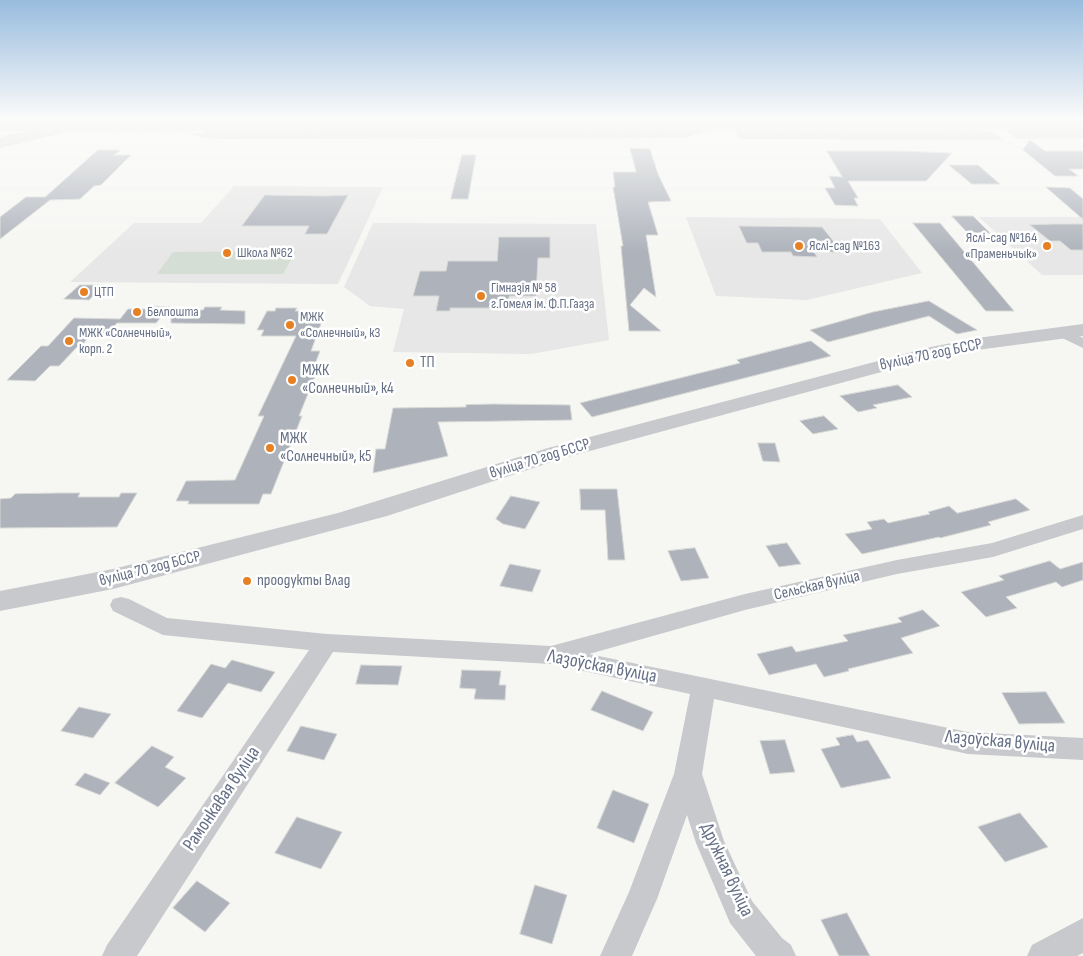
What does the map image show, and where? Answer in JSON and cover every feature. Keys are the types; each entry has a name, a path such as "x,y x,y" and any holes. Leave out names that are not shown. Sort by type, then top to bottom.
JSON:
{"street":[{"path":"1073,331 1083,344"},
{"name":"вуліца 70 год БССР","path":"0,602 112,579 378,510 556,453 931,353 978,344 1073,331"},
{"name":"Сельская вуліца","path":"551,655 745,602 897,567 993,550 1083,522"},
{"name":"Лазоўская вуліца","path":"121,605 163,626 327,643 551,655 968,743 1083,749"},
{"name":"Рамонкавая вуліца","path":"118,956 327,643"},
{"name":"Дружная вуліца","path":"616,956 642,898 688,774 704,688"},
{"name":"Дружная вуліца","path":"688,774 710,843 742,912 771,950 780,956"},
{"path":"1043,956 1083,934"}],"shaded area":[{"name":"Школа №62","path":"234,186 383,187 338,284 70,282 134,223 201,223"},
{"name":"Яслі-сад №163","path":"686,217 880,219 922,273 807,300 716,296"},
{"name":"Яслі-сад №164 «Праменьчык»","path":"979,217 1083,217 1083,275 1042,275"},
{"name":"Гімназія № 58 г.Гомеля ім. Ф.П.Гааза","path":"373,223 596,224 609,340 531,354 393,352 404,309 370,306 344,287"},
{"path":"296,251 283,274 157,274 173,252"}],"building":[{"path":"82,165 121,165 101,185 94,186 80,199 50,200 0,239 0,217 26,197 45,197"},
{"path":"460,165 474,165 468,199 451,199"},
{"path":"634,165 655,165 671,201 648,202 658,235 646,235 656,297 644,288 630,305 661,331 629,331 621,246 623,246 613,187 615,187 613,172 636,172"},
{"path":"835,165 941,165 926,181 848,181 858,198 854,198 858,206 835,205 825,188 835,188 829,176 842,177"},
{"path":"949,165 978,165 1000,184 972,184"},
{"path":"1041,165 1083,165 1083,169 1069,169 1078,176 1055,176"},
{"path":"1046,187 1070,188 1083,199 1083,219"},
{"path":"265,195 348,195 327,234 305,234 309,226 242,226"},
{"path":"952,216 973,216 990,233 968,233"},
{"path":"913,223 940,223 1014,311 986,311"},
{"path":"1083,224 1083,250 1071,250 1060,241 1050,241 1030,225"},
{"path":"739,226 822,227 842,252 814,252 817,257 793,256 791,252 762,252 758,243 747,243"},
{"path":"499,237 550,237 550,258 538,258 536,296 509,296 509,308 450,308 450,311 436,311 439,296 413,296 420,271 446,271 448,261 497,261"},
{"name":"ЦТП","path":"80,285 104,285 89,300 64,299"},
{"path":"929,301 977,330 957,334 929,316 828,342 810,330 873,312"},
{"name":"МЖК «Солнечный», корп. 2","path":"151,306 170,307 156,323 117,323 107,334 90,336 59,366 50,366 35,381 7,380 41,346 48,346 74,318 120,319 128,309 149,309"},
{"path":"205,307 222,307 220,310 245,311 245,324 171,323 171,310 203,310"},
{"path":"276,308 297,308 295,311 319,311 314,321 322,321 311,351 320,351 315,364 320,364 271,494 263,494 259,504 188,504 189,501 176,501 186,481 235,480 264,416 258,416 296,336 261,336 264,330 257,330 267,311 275,311"},
{"path":"811,341 831,356 592,417 580,403 740,363 737,360"},
{"path":"898,385 912,397 873,405 877,408 858,412 840,396"},
{"path":"466,405 570,405 572,420 438,422 448,456 373,473 376,449 385,449 393,408 466,407"},
{"path":"824,416 838,429 813,434 800,421"},
{"path":"758,443 775,443 780,462 763,461"},
{"path":"580,489 617,489 625,560 608,560 605,510 581,510"},
{"path":"80,493 78,497 119,497 121,493 137,493 117,527 0,528 0,499 11,498 15,494"},
{"path":"511,496 540,502 525,529 503,524 496,519"},
{"path":"1016,499 1030,510 988,522 991,525 862,554 845,534 872,529 867,522 884,519 888,523 930,514 928,512 949,506 957,513"},
{"path":"787,543 801,564 779,567 766,546"},
{"path":"695,548 709,578 681,581 668,551"},
{"path":"1050,561 1060,569 1083,562 1083,580 1062,587 1056,582 1006,597 1017,608 986,617 961,592 1004,580 999,576"},
{"path":"510,564 541,570 532,592 500,586"},
{"path":"923,610 940,626 901,638 913,653 848,669 849,671 824,677 816,664 769,675 757,654 792,646 796,652 848,641 843,635 902,622 898,618"},
{"path":"232,660 275,672 261,692 228,683 202,718 177,711 211,664 225,668"},
{"path":"361,665 402,666 398,685 356,684"},
{"path":"462,670 501,671 499,685 506,685 505,700 474,699 476,689 460,688"},
{"path":"602,691 653,712 643,731 591,710"},
{"path":"1046,692 1065,723 1019,724 1002,693"},
{"path":"79,707 111,714 93,738 61,731"},
{"path":"301,726 337,734 324,760 287,751"},
{"path":"853,735 857,742 868,740 891,778 841,788 821,749 840,745 836,738"},
{"path":"785,740 795,772 770,774 760,741"},
{"path":"152,746 174,757 165,767 186,778 158,807 115,783"},
{"path":"85,773 110,783 100,795 75,785"},
{"path":"613,790 649,804 634,843 597,828"},
{"path":"1020,813 1048,847 1005,862 978,827"},
{"path":"297,817 342,832 321,869 275,853"},
{"path":"197,881 230,903 205,932 173,908"},
{"path":"535,885 567,895 552,944 520,934"},
{"path":"847,913 870,956 839,956 821,920"}],"place":[{"name":"Яслі-сад №163","path":"799,246"},
{"name":"Яслі-сад №164 «Праменьчык»","path":"1047,246"},
{"name":"Школа №62","path":"227,253"},
{"name":"ЦТП","path":"84,292"},
{"name":"Гімназія № 58 г.Гомеля ім. Ф.П.Гааза","path":"481,296"},
{"name":"Белпошта","path":"137,312"},
{"name":"МЖК «Солнечный», к3","path":"290,325"},
{"name":"МЖК «Солнечный», корп. 2","path":"69,341"},
{"name":"ТП","path":"410,363"},
{"name":"МЖК «Солнечный», к4","path":"292,380"},
{"name":"МЖК «Солнечный», к5","path":"270,448"},
{"name":"проодукты Влад","path":"247,581"}]}
